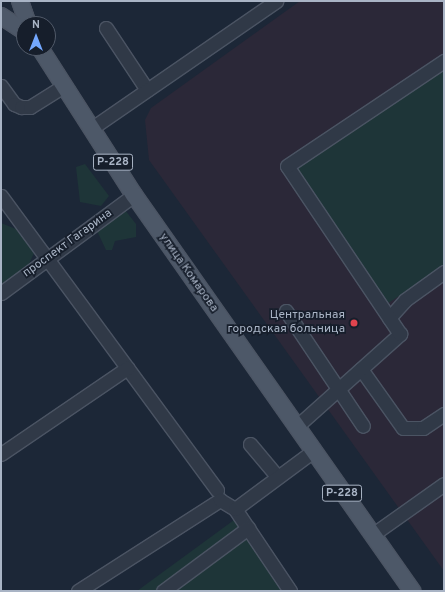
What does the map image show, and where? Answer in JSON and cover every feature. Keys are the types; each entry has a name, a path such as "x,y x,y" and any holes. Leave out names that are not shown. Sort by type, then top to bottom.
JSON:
{"main road":[{"path":"20,1 25,16"},
{"path":"1,16 16,25"},
{"name":"улица Комарова","path":"45,56 134,195 412,591"}],"street":[{"path":"92,128 276,1"},
{"path":"106,28 147,90"},
{"path":"296,427 400,334 287,166 444,61"},
{"path":"1,86 22,108 30,108 64,86"},
{"name":"проспект Гагарина","path":"1,293 134,195"},
{"path":"1,196 50,258 127,368 217,490"},
{"path":"389,318 405,300 444,272"},
{"path":"286,311 363,426"},
{"path":"1,454 127,368"},
{"path":"361,369 403,428 423,428 444,414"},
{"path":"250,444 276,475"},
{"path":"235,509 276,475 313,451"},
{"path":"372,535 444,484"},
{"path":"78,591 220,500 235,509 290,591"},
{"path":"163,591 248,528"}],"shaded area":[{"name":"Центральная городская больница","path":"300,1 444,1 444,571 149,160 145,120 151,108"}],"green space":[{"path":"444,66 444,266 387,304 294,167"},
{"path":"85,164 109,196 101,206 80,202 76,167"},
{"path":"125,210 136,224 136,237 115,241 112,250 106,250 97,231 100,225 118,211"},
{"path":"1,223 16,229 35,251 28,266 1,285"},
{"path":"234,520 244,529 160,591 137,591"},
{"path":"247,531 289,591 167,591"}],"place":[{"name":"Центральная городская больница","path":"354,323"}]}
